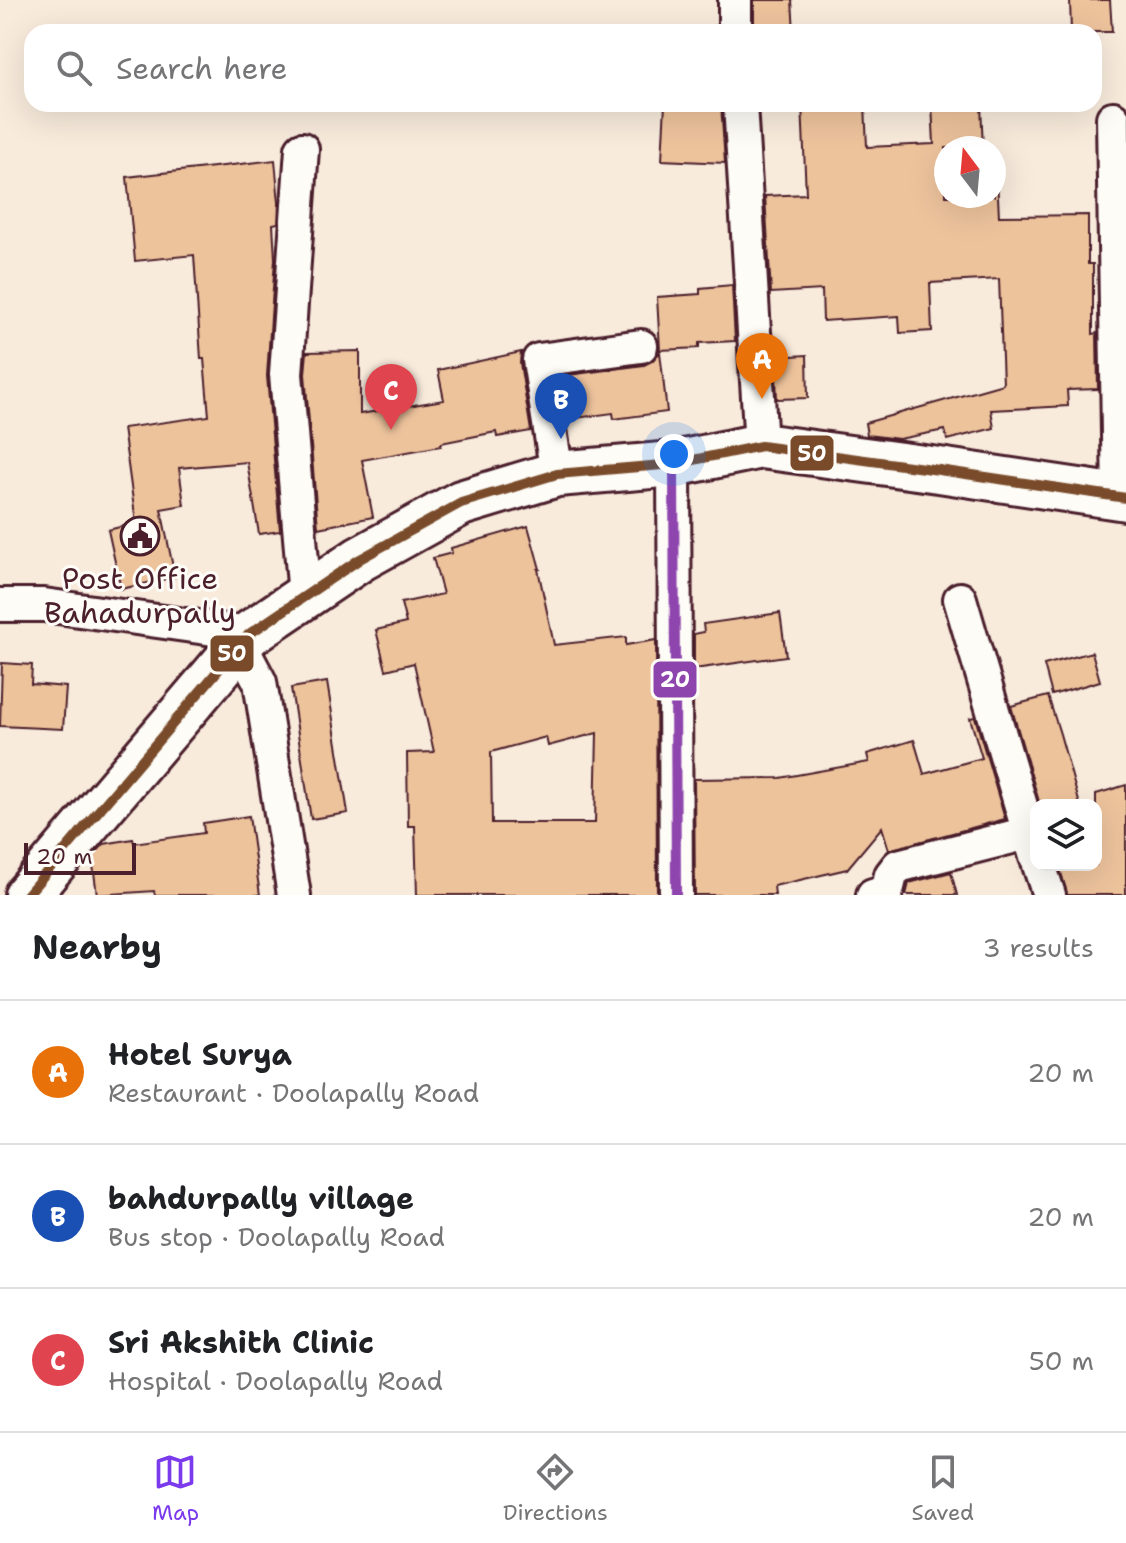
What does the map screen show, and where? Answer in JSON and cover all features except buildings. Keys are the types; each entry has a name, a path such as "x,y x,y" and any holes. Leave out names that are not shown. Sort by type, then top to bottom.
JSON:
{"main road":[{"path":"27,895 245,639 360,559 461,503 557,474 674,464 761,446 1122,498"}],"street":[{"path":"735,0 735,24"},
{"path":"740,112 761,446"},
{"path":"1113,118 1122,498"},
{"path":"302,149 286,374 305,596"},
{"path":"557,474 539,360 641,346"},
{"path":"674,464 676,895"},
{"path":"960,599 1030,838"},
{"path":"0,605 44,605 245,639 260,682 294,895"},
{"path":"873,895 887,891 891,875 898,866 1030,845"},
{"path":"1041,871 1049,895"}],"transit line":[{"name":"50","path":"27,895 249,634 360,559 461,503 557,474 674,464 761,446 1126,498"},
{"name":"20","path":"674,464 676,895"}],"place":[{"name":"Hotel Surya","path":"762,399"},
{"name":"Sri Akshith Clinic","path":"391,430"},
{"name":"bahdurpally village","path":"561,439"},
{"name":"Post Office Bahadurpally","path":"140,536"}]}
